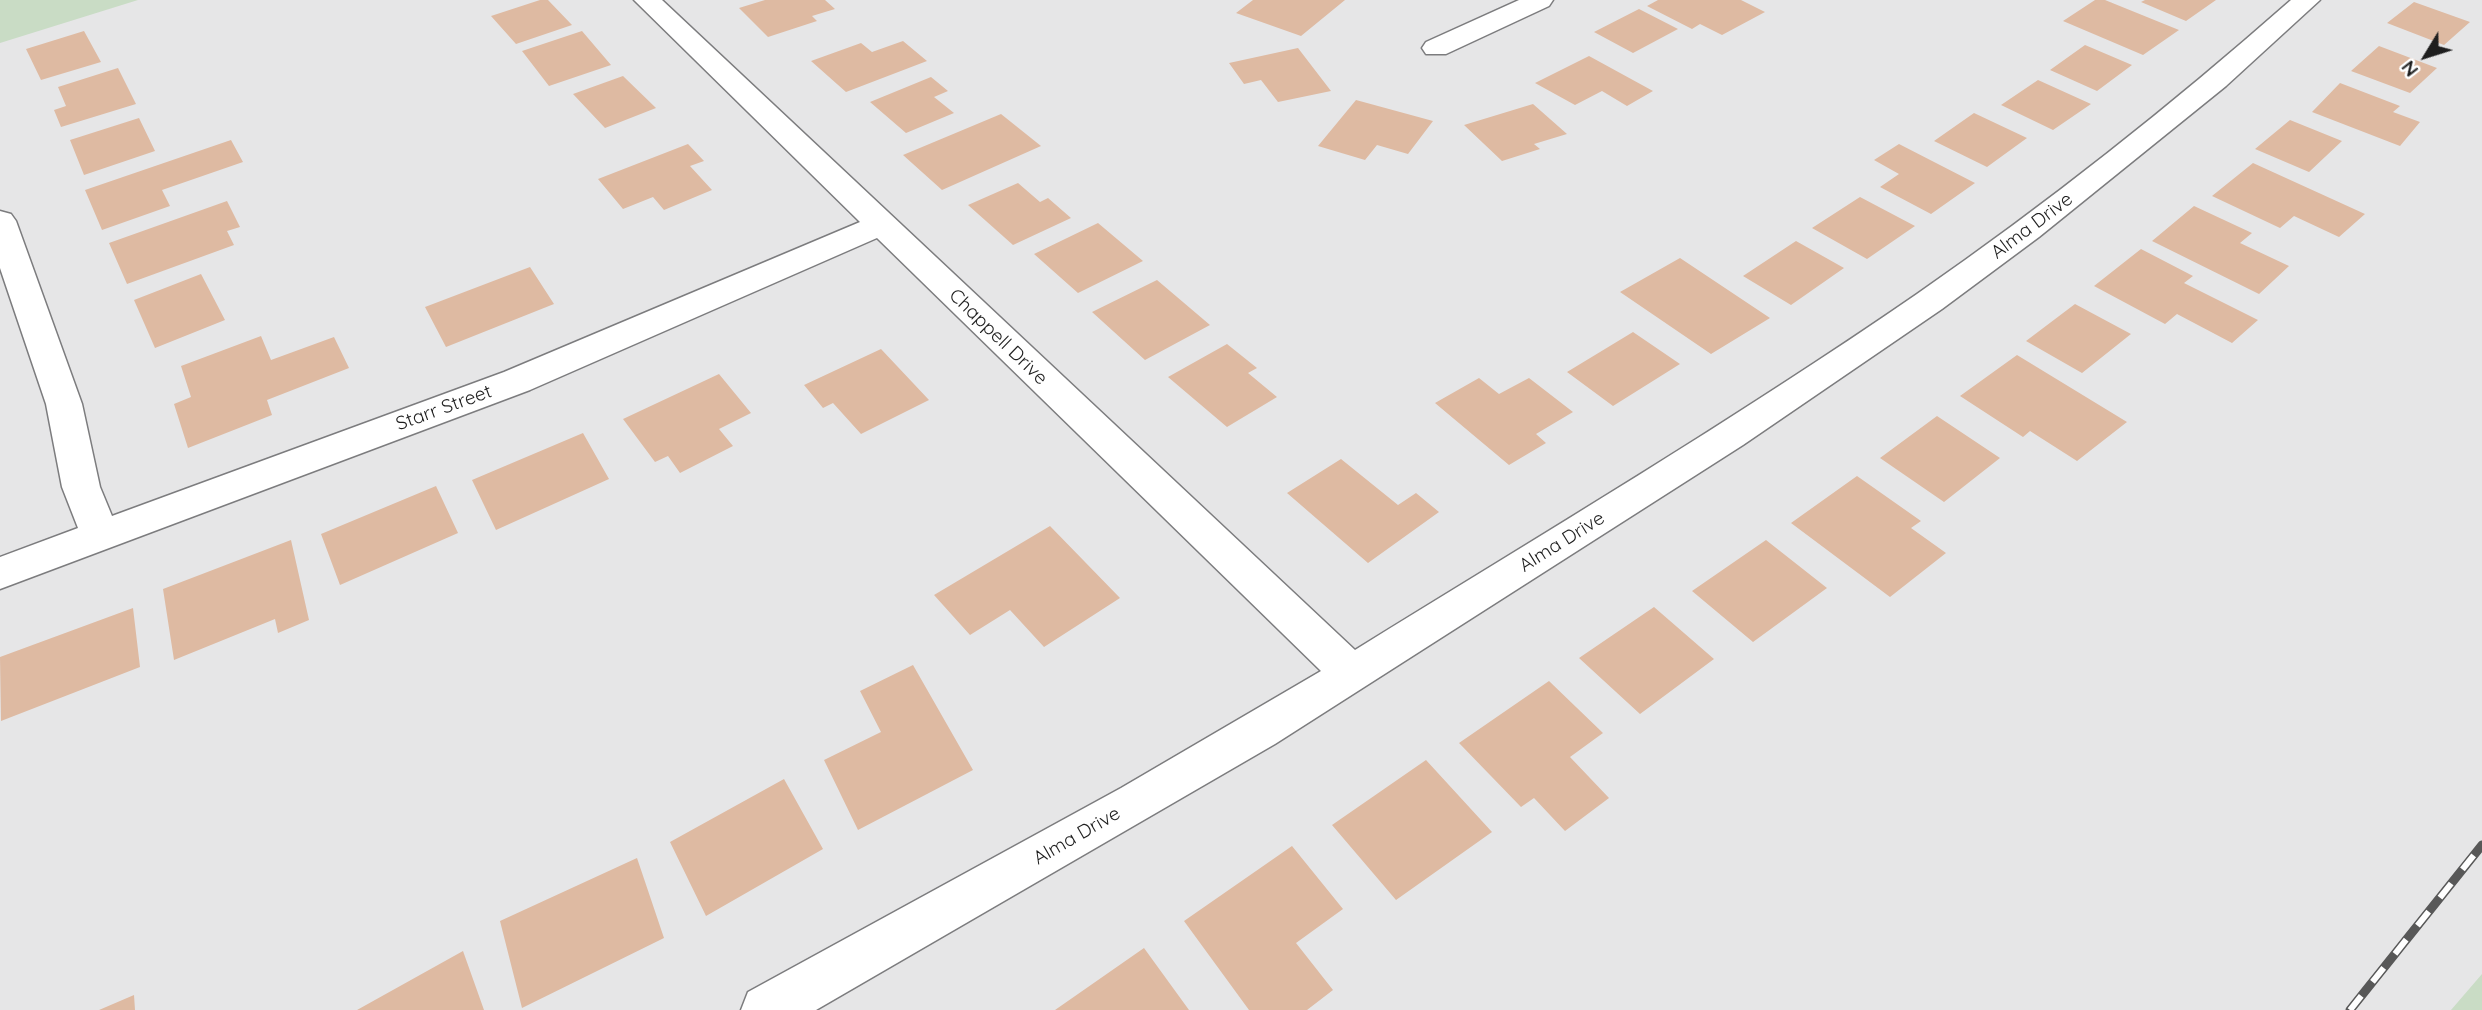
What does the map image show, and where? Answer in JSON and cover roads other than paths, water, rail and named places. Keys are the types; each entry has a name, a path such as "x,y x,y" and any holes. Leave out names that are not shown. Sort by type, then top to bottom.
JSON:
{"street":[{"path":"1436,48 1540,0"},
{"name":"Alma Drive","path":"766,1010 1059,847 1261,729 1689,464 1892,327 2044,218 2240,61 2307,0"},
{"name":"Chappell Drive","path":"652,1 880,225 1351,673"},
{"path":"0,221 64,404 81,487 101,536"},
{"name":"Starr Street","path":"0,573 517,382 880,225"}],"railway":[{"path":"2350,1010 2482,845"}]}
